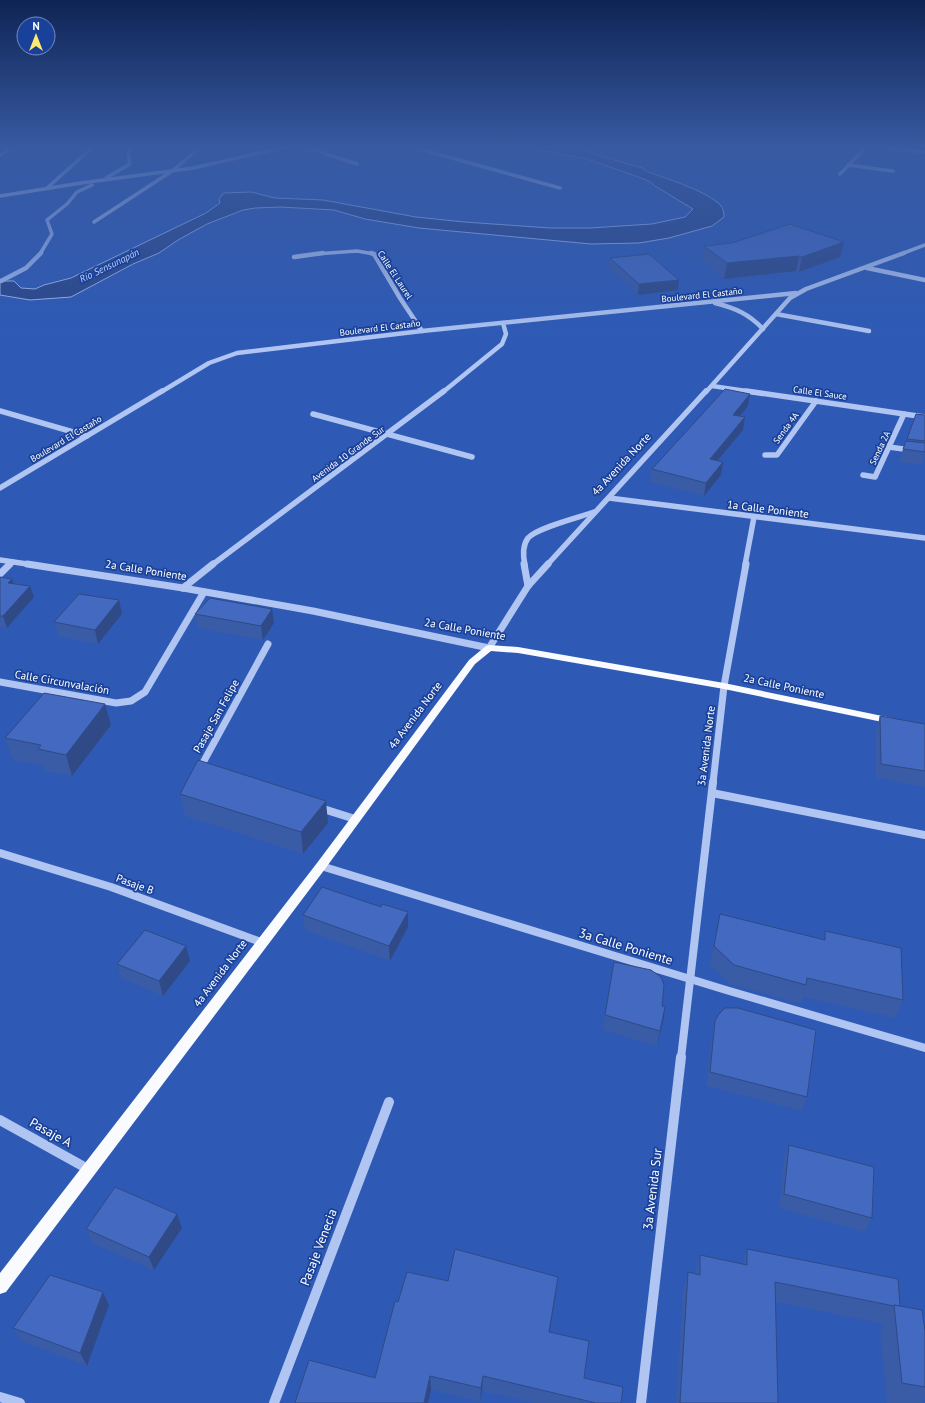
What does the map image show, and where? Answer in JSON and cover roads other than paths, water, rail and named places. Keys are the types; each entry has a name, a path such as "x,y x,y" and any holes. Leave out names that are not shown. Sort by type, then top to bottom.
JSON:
{"main road":[{"name":"2a Calle Poniente","path":"489,648 518,650 724,686 902,723"},
{"name":"4a Avenida Norte","path":"0,1286 320,866 472,662 489,648"}],"street":[{"path":"94,222 112,210"},
{"name":"4a Avenida Norte","path":"489,648 528,586 712,386 790,298 796,293 867,268 925,245"},
{"name":"Calle El Laurel","path":"294,257 356,251 367,251 374,254 400,298 422,331"},
{"path":"867,268 925,280"},
{"name":"Boulevard El Castaño","path":"0,488 209,363 226,356 254,350 422,331 796,293"},
{"path":"709,302 746,312 754,318 763,329"},
{"path":"776,314 869,331"},
{"name":"Avenida 10 Grande Sur","path":"183,588 254,532 468,373 506,339 503,323"},
{"name":"Calle El Sauce","path":"712,386 925,417"},
{"name":"Senda 4A","path":"765,455 777,456 816,401"},
{"path":"0,411 87,436"},
{"path":"313,414 472,457"},
{"name":"Senda 2A","path":"863,475 875,477 904,414"},
{"path":"889,447 925,452"},
{"name":"1a Calle Poniente","path":"609,498 925,538"},
{"path":"528,586 523,548 528,538 539,531 596,512"},
{"name":"3a Avenida Norte","path":"690,978 724,686 754,517"},
{"name":"2a Calle Poniente","path":"0,560 183,588 313,611 489,648"},
{"path":"0,574 12,562"},
{"name":"Calle Circunvalación","path":"0,682 116,703 131,701 145,692 204,592"},
{"name":"Pasaje San Felipe","path":"201,772 268,644"},
{"path":"712,793 925,835"},
{"path":"310,805 355,819"},
{"name":"Pasaje B","path":"0,853 111,887 261,942"},
{"name":"3a Calle Poniente","path":"320,866 925,1048"},
{"name":"3a Avenida Sur","path":"642,1403 690,978"},
{"name":"Pasaje Venecia","path":"274,1403 389,1102"},
{"name":"Pasaje A","path":"0,1120 88,1169"},
{"path":"0,1397 20,1403"}],"water":[{"name":"Río Sensunapán","path":"210,210 242,210 207,224 178,240 159,253 133,264 71,297 30,300 0,295 0,281 14,281 21,288 35,289 71,278"},
{"path":"336,210 380,210 416,217 464,222 550,228 590,228 652,224 685,217 692,210 723,210 724,217 712,226 669,238 639,243 591,244 419,228 365,219"}],"waterway":[{"path":"40,254 52,234 47,220 59,210"},
{"path":"1,281 26,268 40,254"}]}
